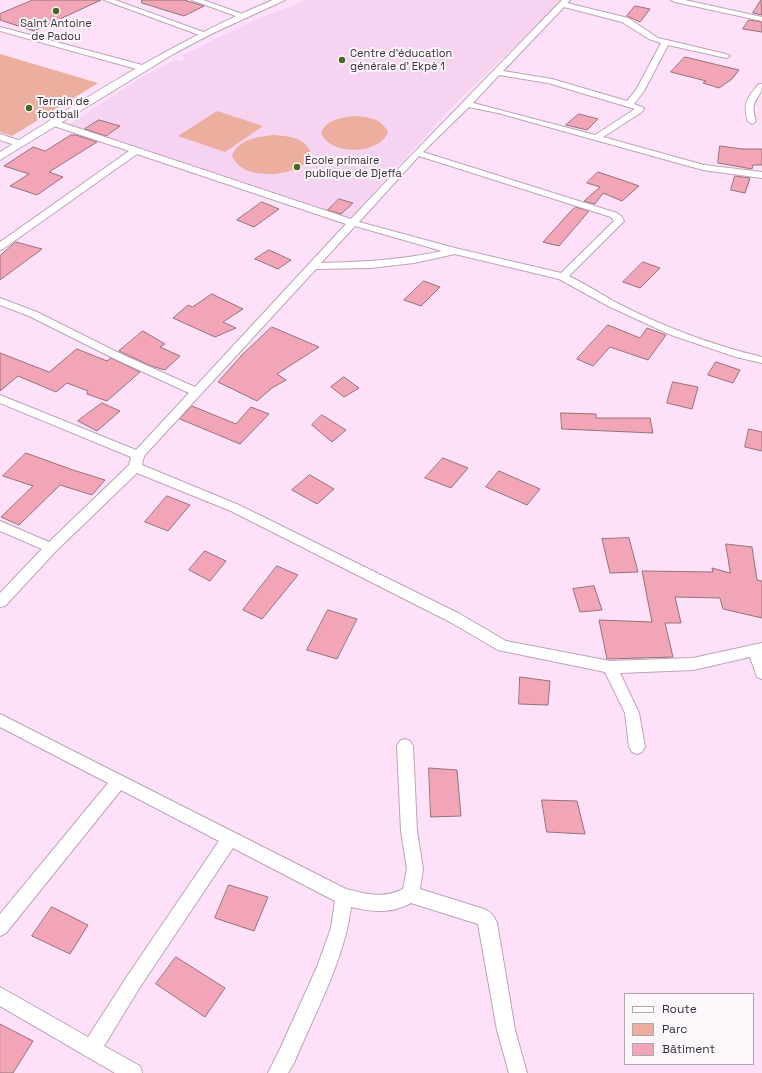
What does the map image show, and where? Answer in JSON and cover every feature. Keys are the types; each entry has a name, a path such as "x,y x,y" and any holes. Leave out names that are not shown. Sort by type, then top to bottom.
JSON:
{"street":[{"path":"108,0 205,34"},
{"path":"196,0 244,16"},
{"path":"675,0 762,18"},
{"path":"0,157 143,68 205,34 277,1"},
{"path":"0,602 137,461 197,392 417,153 498,72 564,2 625,20 648,37 726,56"},
{"path":"0,29 143,68"},
{"path":"629,104 640,91 666,42"},
{"path":"498,72 549,81 640,108 596,138"},
{"path":"752,122 748,110 751,98 762,86"},
{"path":"466,104 499,111 703,167 762,175"},
{"path":"54,123 353,223 454,251 563,277 612,304 675,333 740,355 762,360"},
{"path":"0,137 21,144"},
{"path":"0,247 136,150"},
{"path":"417,153 563,198 614,215 618,218 619,221 563,277"},
{"path":"313,266 370,265 407,261 454,251"},
{"path":"0,301 33,314 118,356 197,392"},
{"path":"0,398 236,508 455,618 503,646 610,667 693,664 758,650 762,673"},
{"path":"0,526 51,548"},
{"path":"610,667 632,713 636,746"},
{"path":"0,720 344,897 375,905 398,902 410,894 416,869 409,831 405,746"},
{"path":"0,928 119,781"},
{"path":"91,1049 134,981 230,839"},
{"path":"410,894 484,917 488,924 506,1030 518,1073"},
{"path":"277,1073 325,969 340,928 344,897"},
{"path":"0,996 133,1073"}],"shaded area":[{"path":"306,0 563,0 454,105 351,218 68,125 147,74 175,60 181,61 186,59 181,56 255,20"}],"green space":[{"name":"Terrain de football","path":"0,54 98,83 12,136 0,132"},
{"path":"217,111 263,126 225,152 178,136"},
{"path":"354,116 374,119 382,124 388,132 383,140 375,145 355,150 334,146 326,141 321,133 327,125 335,120"},
{"path":"273,135 295,138 305,144 311,153 307,161 290,171 278,174 266,174 255,173 244,169 237,163 232,155 244,142 255,138"}],"building":[{"path":"33,0 101,0 34,31 0,20 0,14"},
{"path":"142,0 184,0 204,6 184,16 142,3"},
{"path":"761,0 762,15 753,13"},
{"path":"635,6 650,9 640,22 627,16"},
{"path":"749,20 762,22 762,32 743,29"},
{"path":"685,57 739,70 732,79 719,88 703,83 706,81 671,72"},
{"path":"579,114 598,119 587,130 566,125"},
{"path":"99,120 120,126 106,136 85,129"},
{"path":"71,135 76,135 97,142 49,172 63,177 37,195 10,186 29,174 4,166 33,147 45,151"},
{"path":"720,146 742,149 762,149 762,165 753,165 752,169 718,163"},
{"path":"598,172 639,186 622,201 603,193 595,204 584,201 600,187 587,183"},
{"path":"735,176 750,178 745,193 731,190"},
{"path":"339,199 353,203 341,214 328,210"},
{"path":"262,202 279,209 254,227 237,220"},
{"path":"576,207 589,211 559,246 543,242 571,211"},
{"path":"16,242 42,249 0,280 0,256"},
{"path":"269,250 291,260 278,269 255,259"},
{"path":"643,262 660,268 640,288 623,282"},
{"path":"424,281 440,287 421,306 404,300"},
{"path":"212,294 243,309 223,322 236,328 215,337 173,318 188,305 192,307"},
{"path":"608,325 640,338 647,328 666,335 648,360 610,347 593,366 577,359"},
{"path":"272,327 319,347 277,374 286,380 272,388 257,401 218,382 242,355"},
{"path":"143,331 165,344 160,347 180,356 165,370 151,366 119,351"},
{"path":"77,349 107,361 111,358 140,372 107,401 87,394 88,391 67,383 56,392 18,376 0,391 0,353 49,372"},
{"path":"716,362 740,370 733,383 708,375"},
{"path":"344,377 359,388 344,397 331,387"},
{"path":"673,382 698,387 692,409 667,403"},
{"path":"102,403 120,411 97,431 78,421"},
{"path":"192,406 236,424 251,407 269,414 240,444 180,419"},
{"path":"561,413 596,414 596,418 650,418 653,433 562,429"},
{"path":"322,415 346,430 332,442 312,425"},
{"path":"749,429 762,432 762,451 745,447"},
{"path":"26,453 105,480 92,495 60,485 19,525 1,517 33,486 3,476"},
{"path":"443,458 468,468 451,488 425,478"},
{"path":"499,471 540,489 527,505 486,487"},
{"path":"310,475 334,489 317,504 292,490"},
{"path":"167,496 190,505 168,531 145,522"},
{"path":"629,538 638,572 610,573 602,539"},
{"path":"726,544 752,547 757,580 762,581 762,618 723,609 720,598 675,597 681,623 665,623 673,657 607,659 599,620 652,622 642,571 713,572 712,568 730,573"},
{"path":"205,551 226,561 210,581 189,570"},
{"path":"277,566 298,575 262,619 243,610"},
{"path":"594,586 602,610 580,612 573,589"},
{"path":"328,610 357,619 337,659 307,650"},
{"path":"520,677 550,681 548,705 519,704"},
{"path":"429,768 457,770 461,816 431,817"},
{"path":"542,800 577,801 585,834 547,832"},
{"path":"229,885 268,897 254,931 215,918"},
{"path":"52,907 88,925 70,954 32,936"},
{"path":"176,957 225,988 205,1017 156,984"},
{"path":"0,1024 33,1041 13,1073 0,1073"}],"place":[{"name":"Saint Antoine de Padou","path":"56,11"},
{"name":"Centre d'éducation générale d' Ekpè 1","path":"342,60"},
{"name":"Terrain de football","path":"29,108"},
{"name":"École primaire publique de Djeffa","path":"297,167"}]}
